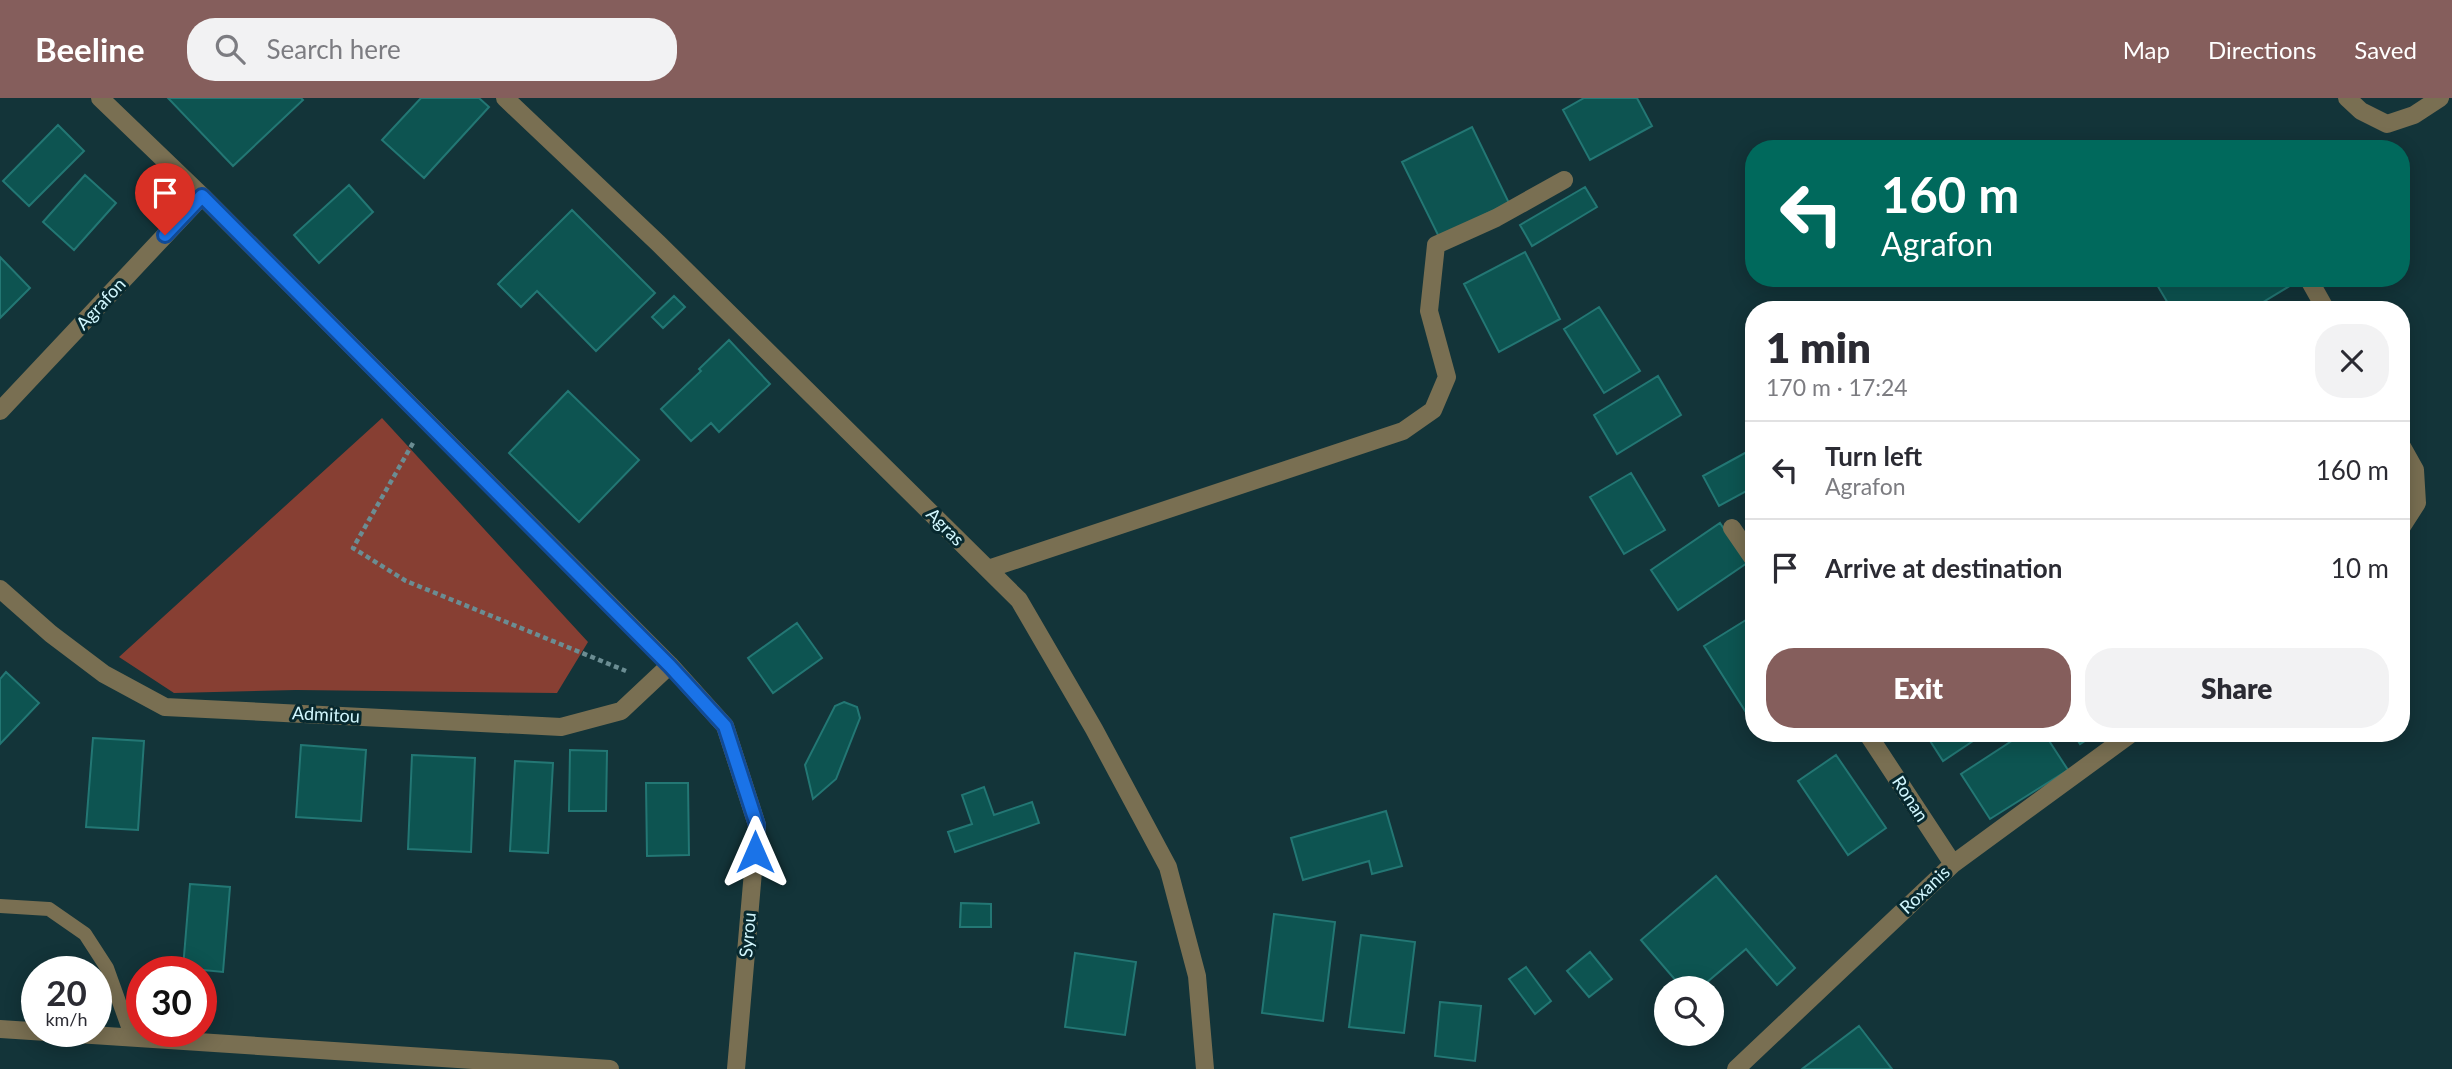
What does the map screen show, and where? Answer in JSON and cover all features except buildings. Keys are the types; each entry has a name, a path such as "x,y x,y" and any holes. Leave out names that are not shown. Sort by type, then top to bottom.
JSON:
{"street":[{"name":"Syrou","path":"100,98 202,196 670,666 725,726 757,825 736,1069"},
{"name":"Agras","path":"505,98 658,243 1019,600 1094,729 1168,867 1197,976 1205,1069"},
{"path":"2347,98 2361,111 2387,124 2414,115 2440,98"},
{"path":"988,569 1403,430 1433,410 1447,377 1429,312 1436,245 1496,218 1564,180"},
{"name":"Agrafon","path":"0,411 202,196"},
{"path":"2410,461 2415,470 2417,503 2410,514"},
{"path":"1732,528 1745,547"},
{"name":"Admitou","path":"0,589 51,634 104,674 164,707 561,727 621,711 670,666"},
{"name":"Ronan","path":"1873,742 1953,864"},
{"name":"Roxanis","path":"1736,1069 1953,864 2120,742"},
{"path":"0,1029 126,1038"},
{"path":"217,1044 610,1069"}],"lane":[{"path":"0,906 49,909 85,934 107,968 126,1021"}],"path":[{"path":"426,421 353,548 406,581 653,682"}],"shaded area":[{"path":"382,418 588,642 557,693 296,690 174,693 119,657"}],"route":[{"path":"165,235 202,196 670,666 725,726 757,825 755,852"}]}
